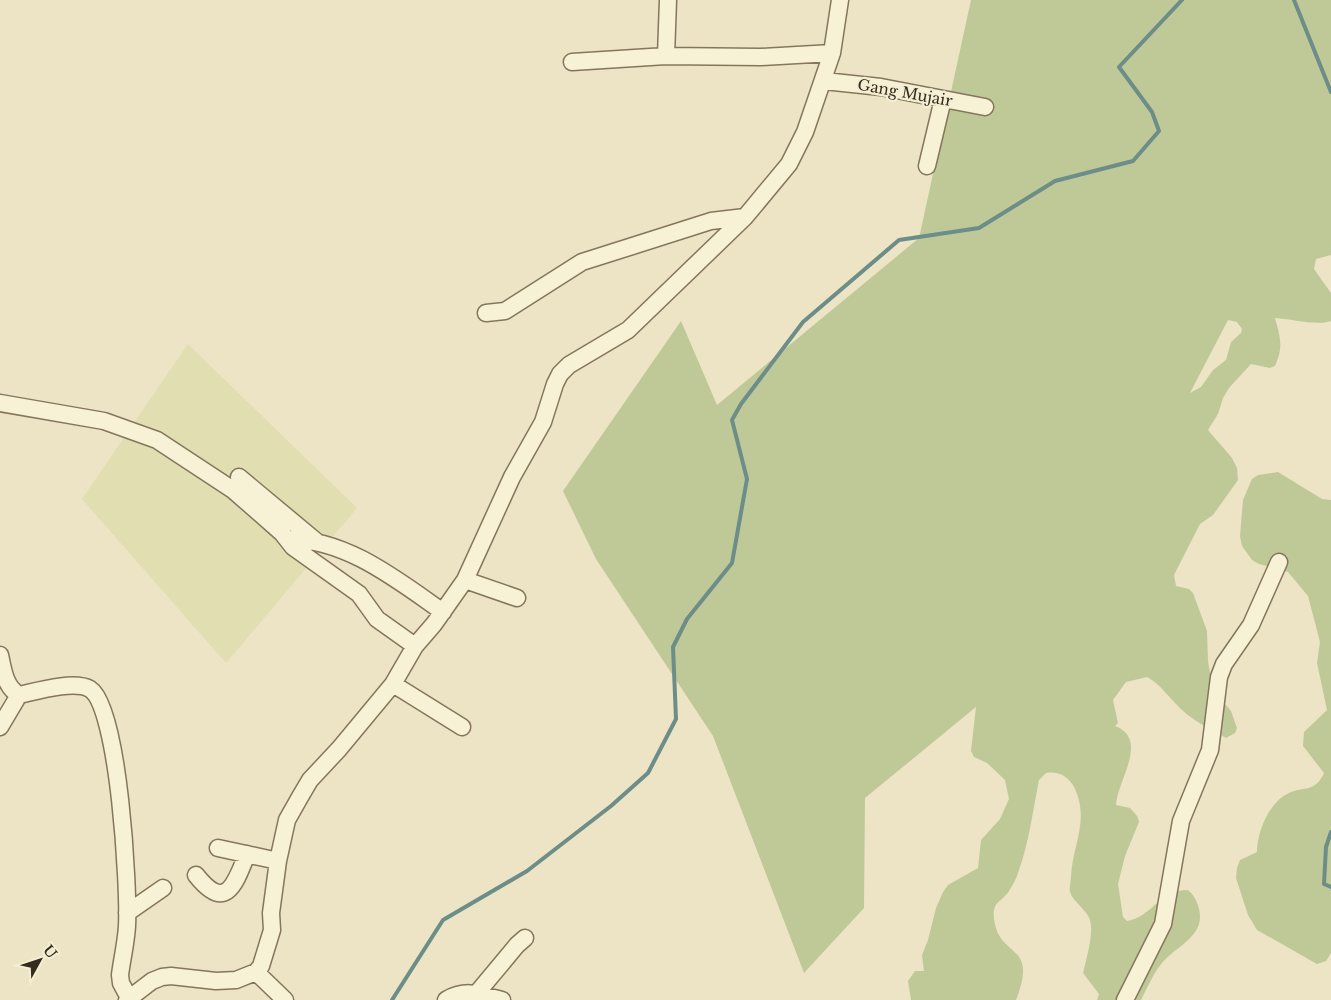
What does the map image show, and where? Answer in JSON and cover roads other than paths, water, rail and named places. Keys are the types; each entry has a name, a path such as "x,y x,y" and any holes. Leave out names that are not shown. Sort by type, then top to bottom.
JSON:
{"street":[{"path":"666,56 668,0"},
{"path":"0,655 5,677 10,688 19,695 73,685 83,686 92,690 101,703 116,770 123,822 127,928 120,976 128,999 152,981 162,977 171,976 216,981 236,980 256,972 267,953 272,930 271,913 286,820 310,780 340,749 393,684 415,646 444,612 464,580 512,477 543,422 560,374 569,365 628,330 745,217 789,164 805,132 824,81 832,53 840,0"},
{"path":"572,62 666,56 760,57 832,53"},
{"name":"Gang Mujair","path":"824,81 881,87 985,107"},
{"path":"927,166 943,99"},
{"path":"486,313 505,311 582,262 711,221 745,217"},
{"path":"0,403 104,421 157,440 234,490 287,539 293,547 359,594 377,619 415,646"},
{"path":"239,476 318,542"},
{"path":"287,539 318,542 343,550 392,576 444,612"},
{"path":"1125,1000 1163,924 1181,821 1210,750 1219,677 1224,664 1251,625 1279,562"},
{"path":"464,580 518,598"},
{"path":"393,684 462,727"},
{"path":"0,727 19,695"},
{"path":"218,848 278,861"},
{"path":"196,875 213,892 220,894 228,892 235,882 247,854"},
{"path":"127,912 163,888"},
{"path":"477,993 510,952 525,938"},
{"path":"256,972 285,1000"},
{"path":"446,1000 463,993 477,993 502,1000"}],"waterway":[{"path":"392,1000 443,920 527,871 611,806 648,773 676,719 673,647 687,619 732,563 747,479 732,420 741,404 803,322 899,240 979,228 1055,181 1133,161 1159,131 1152,112 1119,67 1182,0"},
{"path":"1294,0 1331,92"},
{"path":"1331,832 1326,847 1324,884 1331,887"}]}
